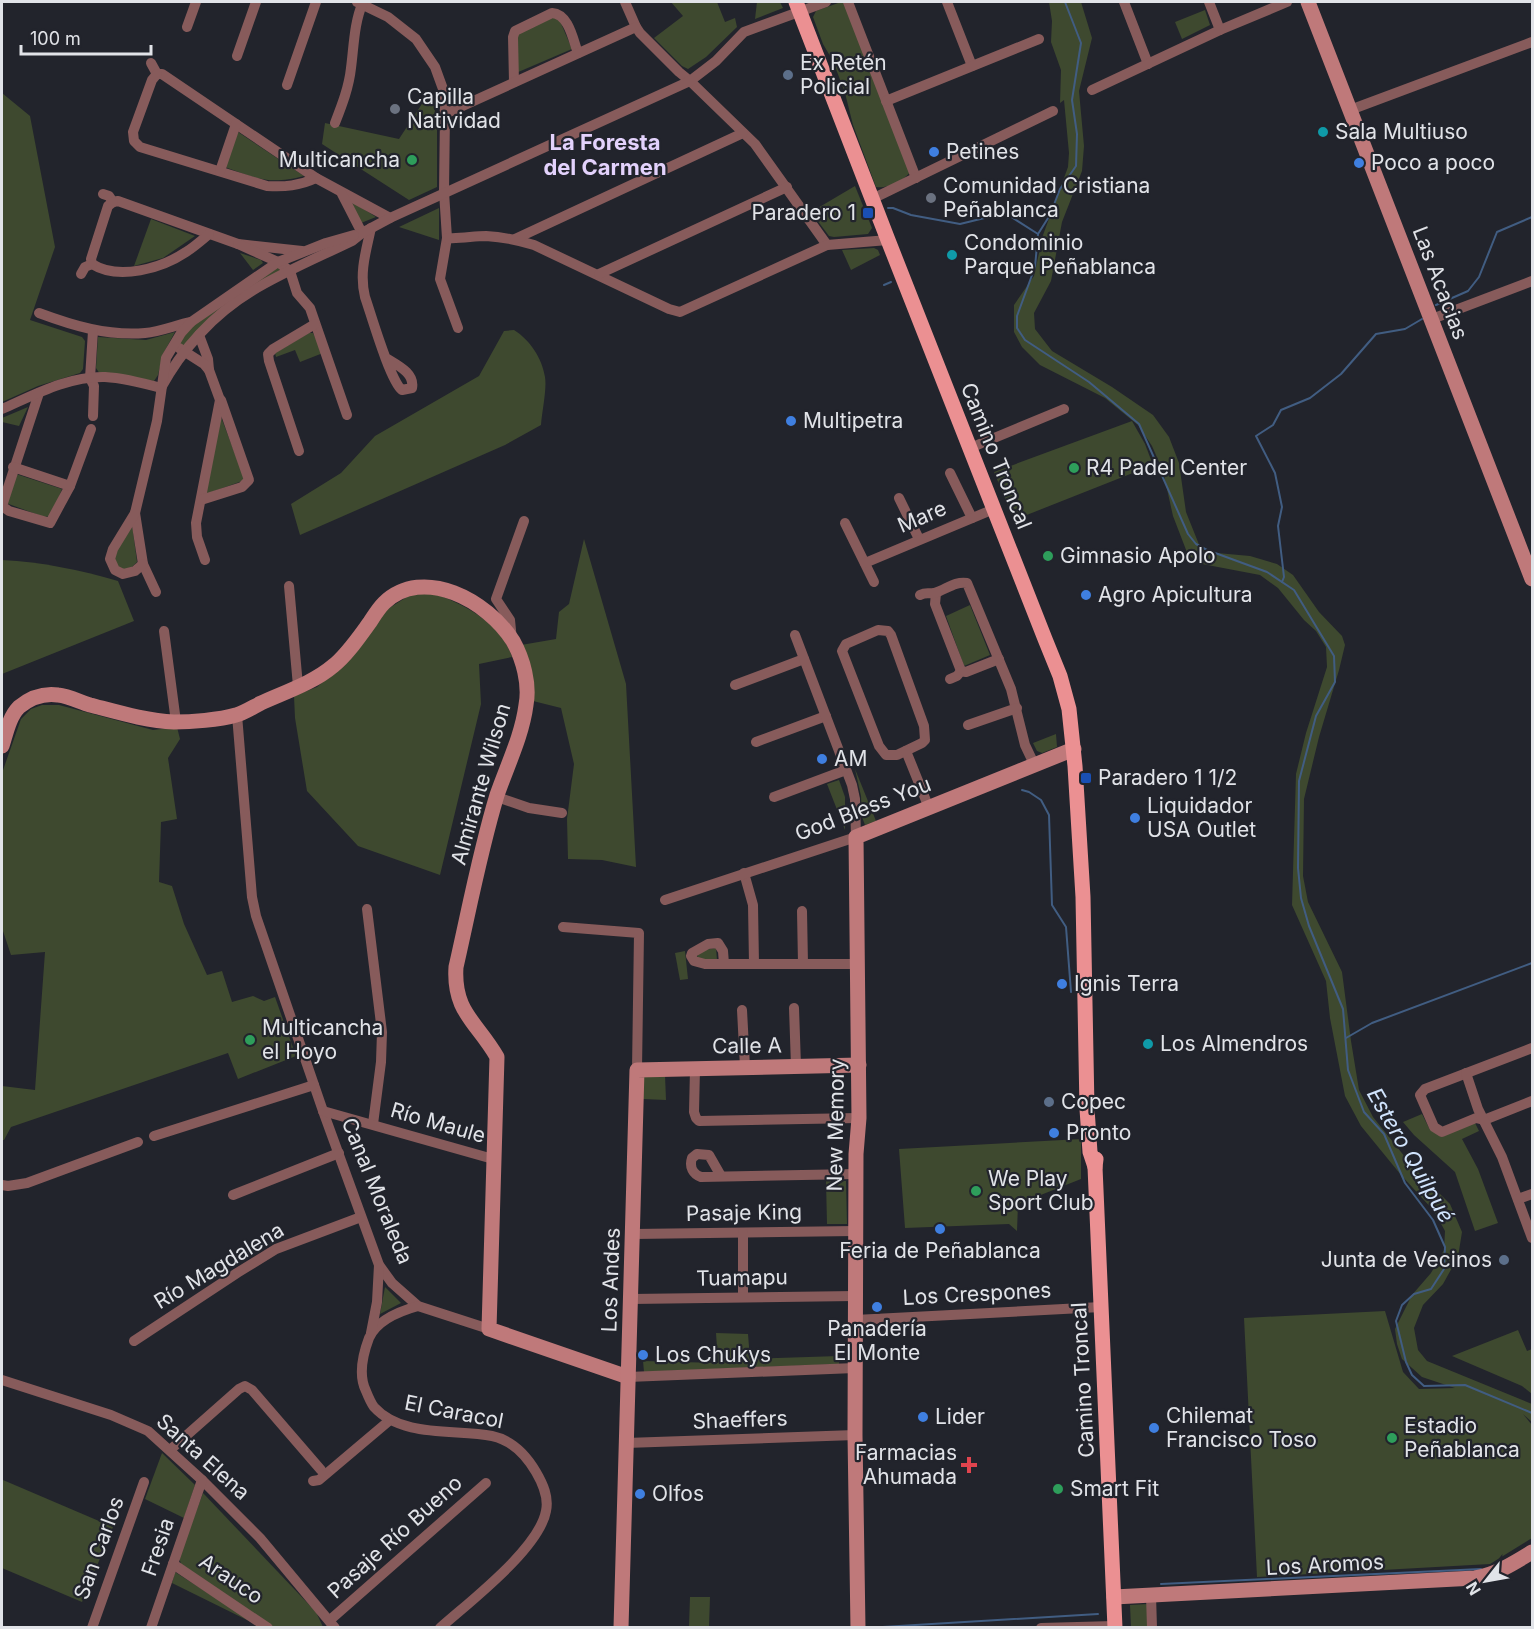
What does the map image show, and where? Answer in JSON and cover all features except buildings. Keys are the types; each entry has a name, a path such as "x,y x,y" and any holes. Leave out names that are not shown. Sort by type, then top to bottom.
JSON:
{"main road":[{"name":"Camino Troncal","path":"798,6 1060,676 1069,709 1074,749 1083,897 1087,1109 1090,1152 1095,1167 1114,1627"}],"street":[{"path":"187,27 196,2"},
{"path":"237,56 256,2"},
{"path":"287,85 316,2"},
{"path":"335,123 345,99 361,2 388,17 416,39 435,67 443,89 447,238 440,279 458,328"},
{"path":"625,2 636,27 763,154 827,245"},
{"path":"161,388 174,364 199,335 252,291 335,244 690,81 716,61 744,32 798,6 826,2"},
{"path":"848,2 916,178"},
{"path":"947,2 972,66"},
{"path":"1124,2 1148,64"},
{"path":"1209,2 1220,30"},
{"path":"1092,90 1220,30 1287,2"},
{"name":"Las Acacias","path":"1308,2 1533,579"},
{"path":"514,82 514,31 552,13 563,17 578,53"},
{"path":"445,114 636,27"},
{"path":"886,101 1039,39"},
{"path":"1350,110 1533,42"},
{"path":"151,63 157,74"},
{"path":"157,74 162,74 316,178 390,218"},
{"path":"157,74 152,80 133,132 134,141 140,147 267,186 300,184 316,178"},
{"path":"872,199 1053,111"},
{"path":"220,171 236,124"},
{"path":"515,239 743,133"},
{"path":"124,148 134,141"},
{"path":"599,274 787,187"},
{"path":"342,193 364,231 362,287 386,358"},
{"path":"103,194 109,196 113,202"},
{"path":"92,264 91,259 108,206 118,201 238,244 294,269"},
{"path":"81,274 85,267 92,264 115,271 135,271 151,267 186,252 209,234"},
{"path":"447,238 484,236 515,239 558,255 669,309 680,312 827,245 888,240"},
{"path":"238,244 305,251"},
{"path":"143,564 135,571 123,574 115,570 110,559 113,549 135,513 157,421 166,358 173,343 191,322 279,262 305,251 335,244"},
{"path":"294,269 297,293 310,308 347,415"},
{"path":"1432,319 1533,281"},
{"path":"39,313 93,331 119,334 147,333 191,322"},
{"path":"299,451 268,362 268,354 315,324"},
{"path":"93,331 90,378 94,387 93,416"},
{"path":"199,335 208,359 209,370 249,480 242,487 201,500"},
{"path":"173,343 204,364 209,370"},
{"path":"2,410 39,393 73,381 90,378 105,377 127,380 161,388"},
{"path":"39,393 2,506 9,511 51,523 70,486 91,429"},
{"path":"205,561 197,537 196,523 220,400"},
{"path":"970,448 1064,409"},
{"path":"13,467 70,486"},
{"path":"950,473 972,518"},
{"path":"899,498 919,539"},
{"name":"Mare","path":"865,563 994,509"},
{"path":"135,513 143,564 156,592"},
{"path":"512,640 510,620 496,599 524,521"},
{"path":"845,524 874,582"},
{"path":"920,595 925,592 936,593 959,582 967,583 999,659 1017,708 1025,745 1035,764"},
{"path":"289,586 298,686"},
{"name":"Almirante Wilson","path":"176,722 237,715 334,666 385,602 396,594 414,587 437,587 465,598 492,618 512,640 526,676 526,705 497,797 456,966 455,984 456,993 465,1012 488,1042 496,1057 489,1329"},
{"path":"936,593 935,604 962,671"},
{"path":"878,630 888,631 891,635 924,726 925,740 906,752 886,755 881,750 842,651 846,644 878,630"},
{"path":"2,746 18,708 35,697 46,695 58,695 122,712 176,722 164,631"},
{"name":"New Memory","path":"795,635 855,799 859,1118 855,1232 858,1628"},
{"path":"735,685 804,659"},
{"path":"950,679 962,671 966,672 999,659"},
{"path":"968,725 1017,708"},
{"name":"Canal Moraleda","path":"237,715 252,897 256,916 361,1217 379,1265 392,1283 418,1306 628,1377 855,1368"},
{"path":"756,742 826,716"},
{"name":"God Bless You","path":"665,900 856,837 1074,749"},
{"path":"906,752 929,808"},
{"path":"774,796 846,770"},
{"path":"497,797 529,808 562,813"},
{"path":"744,873 753,905 754,964"},
{"name":"Río Maule","path":"367,909 382,1032 381,1062 373,1124"},
{"path":"802,911 803,964"},
{"name":"Los Andes","path":"563,927 639,933 634,1234 621,1628"},
{"path":"724,964 858,964"},
{"path":"794,1008 796,1066"},
{"path":"742,1010 745,1067"},
{"path":"1531,1105 1484,1120 1476,1118 1440,1131 1434,1127 1421,1093 1425,1089 1533,1048"},
{"name":"Calle A","path":"637,1070 858,1065"},
{"path":"695,1069 694,1112 699,1121 859,1118"},
{"path":"1466,1073 1484,1120 1502,1156 1533,1238"},
{"path":"154,1136 314,1085"},
{"name":"Río Maule","path":"323,1111 494,1159"},
{"path":"2,1185 27,1183 138,1142"},
{"path":"233,1195 339,1153"},
{"path":"721,1176 856,1174"},
{"path":"1518,1199 1533,1194"},
{"name":"Río Magdalena","path":"134,1341 276,1250 361,1217"},
{"name":"Pasaje King","path":"634,1234 855,1232"},
{"path":"743,1233 743,1296"},
{"name":"El Caracol","path":"379,1265 377,1302 371,1335 364,1353 362,1371 364,1386 373,1406 390,1420 417,1428 493,1436 506,1441 517,1447 532,1465 545,1490 546,1512 534,1538 488,1585 440,1628"},
{"name":"Tuamapu","path":"631,1299 855,1296"},
{"path":"371,1335 391,1316 418,1306"},
{"name":"Los Crespones","path":"855,1320 1101,1307"},
{"name":"Santa Elena","path":"2,1380 148,1431 202,1480 260,1538 333,1624"},
{"path":"170,1450 245,1386 252,1390 321,1470"},
{"path":"313,1481 319,1480 390,1420"},
{"name":"Shaeffers","path":"626,1443 855,1435"},
{"name":"Fresia","path":"151,1628 202,1480"},
{"name":"San Carlos","path":"92,1628 144,1482"},
{"name":"Pasaje Río Bueno","path":"333,1624 486,1483"},
{"name":"Los Aromos","path":"1114,1597 1475,1578 1488,1576 1533,1552"},
{"name":"Arauco","path":"173,1564 268,1628"},
{"path":"1151,1595 1152,1628"},
{"path":"1041,1628 1114,1627"}],"green space":[{"path":"671,2 717,2 725,22 735,18 737,27 706,57 688,69 682,66 654,38 683,16"},
{"path":"757,2 780,2 783,8 755,19"},
{"path":"841,2 845,4 911,171 900,181 885,187 876,187 853,125 845,93 813,17 816,11"},
{"name":"Estadio Peñablanca","path":"1049,2 1081,2 1092,38 1079,91 1084,146 1082,171 1062,222 1051,281 1034,313 1035,329 1052,351 1153,415 1169,437 1179,463 1186,512 1200,547 1206,552 1250,556 1277,564 1293,575 1319,612 1342,636 1345,645 1304,799 1303,876 1308,902 1342,972 1359,1090 1373,1117 1413,1167 1450,1204 1462,1232 1458,1257 1443,1284 1423,1305 1414,1328 1418,1350 1427,1361 1532,1404 1532,1422 1523,1414 1532,1425 1532,1538 1490,1564 1257,1577 1244,1318 1385,1311 1403,1372 1419,1389 1455,1388 1422,1377 1402,1359 1395,1329 1412,1295 1431,1273 1444,1250 1445,1231 1434,1211 1361,1126 1345,1096 1330,1018 1326,981 1292,905 1296,774 1306,733 1327,667 1326,647 1316,631 1278,588 1260,575 1202,564 1188,555 1173,516 1163,471 1152,446 1138,425 1105,398 1040,365 1022,347 1014,332 1014,305 1034,276 1043,235 1068,167 1069,153 1064,100 1060,103 1061,70 1051,42 1052,21"},
{"path":"1205,10 1210,25 1182,39 1175,22"},
{"path":"552,15 560,21 572,49 516,73 516,33"},
{"path":"431,90 437,122 437,187 409,200 322,144 325,123 399,139"},
{"path":"2,93 30,116 55,247 30,320 82,337 85,341 83,369 80,373 38,386 2,402"},
{"path":"238,132 304,176 272,180 246,175 225,167"},
{"path":"855,186 872,228 868,234 829,236 811,212"},
{"path":"351,201 376,217 361,223"},
{"path":"439,208 439,240 399,227"},
{"path":"151,219 195,236 163,258 134,266"},
{"path":"874,248 880,255 851,270 842,250"},
{"path":"240,253 261,260 263,263 253,270"},
{"path":"277,265 283,271 186,346 178,345 192,325"},
{"path":"514,330 530,344 538,356 545,377 541,425 505,445 300,535 291,504 341,473 375,436 479,376 504,331"},
{"path":"175,332 163,354 158,375 154,381 100,374 96,368 98,337 146,340"},
{"path":"309,333 313,333 323,353 300,362 295,350 276,357 275,353"},
{"path":"28,407 19,426 2,422 2,418"},
{"path":"221,417 245,480 206,494"},
{"name":"R4 Padel Center","path":"1132,421 1145,444 1153,465 1014,520 994,472"},
{"path":"16,474 62,489 51,516 44,517 6,503"},
{"path":"132,524 137,562 131,568 124,570 116,566 113,556"},
{"path":"584,539 626,684 636,867 602,860 568,859 567,819 574,764 561,708 533,701 521,645 556,639 559,612 569,604"},
{"path":"2,560 61,567 118,581 134,621 2,674"},
{"path":"432,593 480,616 500,634 512,657 479,664 481,704 440,875 358,846 307,791 295,718 294,696 317,687 345,663 386,610 410,595"},
{"path":"970,605 990,655 964,666 946,616"},
{"path":"42,705 59,705 153,730 177,727 180,739 168,758 177,819 161,822 159,882 172,886 184,924 207,975 222,971 232,1002 253,996 264,1001 275,997 296,1056 238,1079 228,1053 11,1127 2,1140 2,1086 35,1090 45,952 11,955 2,928 2,773 21,719 31,709"},
{"path":"1056,734 1057,747 1042,753 1037,751 1033,743"},
{"path":"855,769 876,821 865,825 862,817 861,796"},
{"path":"839,780 845,797 845,830 827,784"},
{"path":"716,948 717,960 697,959 698,951"},
{"path":"685,951 688,979 680,980 675,953"},
{"path":"643,1075 665,1075 666,1100 643,1099"},
{"path":"1422,1114 1430,1130 1475,1123 1479,1131 1462,1139 1478,1169 1498,1223 1475,1231 1455,1172 1403,1122"},
{"name":"We Play Sport Club","path":"1081,1139 1081,1179 1018,1204 1017,1231 1009,1224 905,1228 899,1149"},
{"path":"826,1181 846,1181 847,1224 827,1224"},
{"path":"385,1287 401,1303 380,1314"},
{"path":"1518,1330 1527,1351 1532,1349 1532,1394 1522,1386 1452,1356"},
{"path":"716,1333 748,1334 750,1359 839,1356 839,1364 644,1372 643,1361 718,1363"},
{"path":"162,1453 195,1485 184,1518 145,1499"},
{"path":"3,1480 113,1527 82,1602 2,1568"},
{"path":"203,1493 316,1612 323,1627 274,1627 181,1564 179,1557"},
{"path":"175,1572 261,1627 172,1583"},
{"path":"690,1597 710,1597 709,1627 689,1627"},
{"path":"1148,1604 1149,1627 1131,1627 1130,1605"}],"waterway":[{"name":"Estero Quilpué","path":"1065,2 1081,43 1072,100 1077,134 1076,166 1060,189 1050,215 1038,234 1035,267 1017,316 1017,328 1025,340 1089,382 1139,424 1188,534 1196,544 1267,572 1294,590 1334,656 1335,682 1316,716 1299,781 1298,868 1301,898 1309,926 1343,1009 1348,1070 1364,1112 1384,1134 1405,1183 1433,1220 1445,1247 1444,1269 1431,1289 1414,1294 1402,1305 1396,1321 1406,1362 1412,1375 1424,1386 1465,1385 1532,1413"},
{"path":"888,208 911,215 960,224 1005,213 1038,234"},
{"path":"1436,305 1468,291 1479,277 1497,232 1532,217"},
{"path":"884,285 891,282"},
{"path":"1282,582 1284,577 1278,526 1282,507 1275,473 1256,436 1273,425 1281,410 1310,398 1341,374 1376,334 1405,329 1422,319"},
{"path":"1022,790 1041,800 1049,815 1052,905 1066,927 1071,992"},
{"path":"1346,1038 1372,1023 1532,963"},
{"path":"1161,1584 1481,1569"},
{"path":"866,1628 1098,1614"}],"place":[{"name":"Ex Retén Policial","path":"788,75"},
{"name":"Capilla Natividad","path":"395,109"},
{"name":"Sala Multiuso","path":"1323,132"},
{"name":"Petines","path":"934,152"},
{"name":"Multicancha","path":"412,160"},
{"name":"Poco a poco","path":"1359,163"},
{"name":"Comunidad Cristiana Peñablanca","path":"931,198"},
{"name":"Paradero 1","path":"868,213"},
{"name":"Condominio Parque Peñablanca","path":"952,255"},
{"name":"Multipetra","path":"791,421"},
{"name":"R4 Padel Center","path":"1074,468"},
{"name":"Gimnasio Apolo","path":"1048,556"},
{"name":"Agro Apicultura","path":"1086,595"},
{"name":"AM","path":"822,759"},
{"name":"Paradero 1 1/2","path":"1086,778"},
{"name":"Liquidador USA Outlet","path":"1135,818"},
{"name":"Ignis Terra","path":"1062,984"},
{"name":"Multicancha el Hoyo","path":"250,1040"},
{"name":"Los Almendros","path":"1148,1044"},
{"name":"Copec","path":"1049,1102"},
{"name":"Pronto","path":"1054,1133"},
{"name":"We Play Sport Club","path":"976,1191"},
{"name":"Feria de Peñablanca","path":"940,1229"},
{"name":"Junta de Vecinos","path":"1504,1260"},
{"name":"Panadería El Monte","path":"877,1307"},
{"name":"Los Chukys","path":"643,1355"},
{"name":"Lider","path":"923,1417"},
{"name":"Chilemat Francisco Toso","path":"1154,1428"},
{"name":"Estadio Peñablanca","path":"1392,1438"},
{"name":"Farmacias Ahumada","path":"969,1465"},
{"name":"Smart Fit","path":"1058,1489"},
{"name":"Olfos","path":"640,1494"}],"district":[{"name":"La Foresta del Carmen","path":"605,154"}]}
